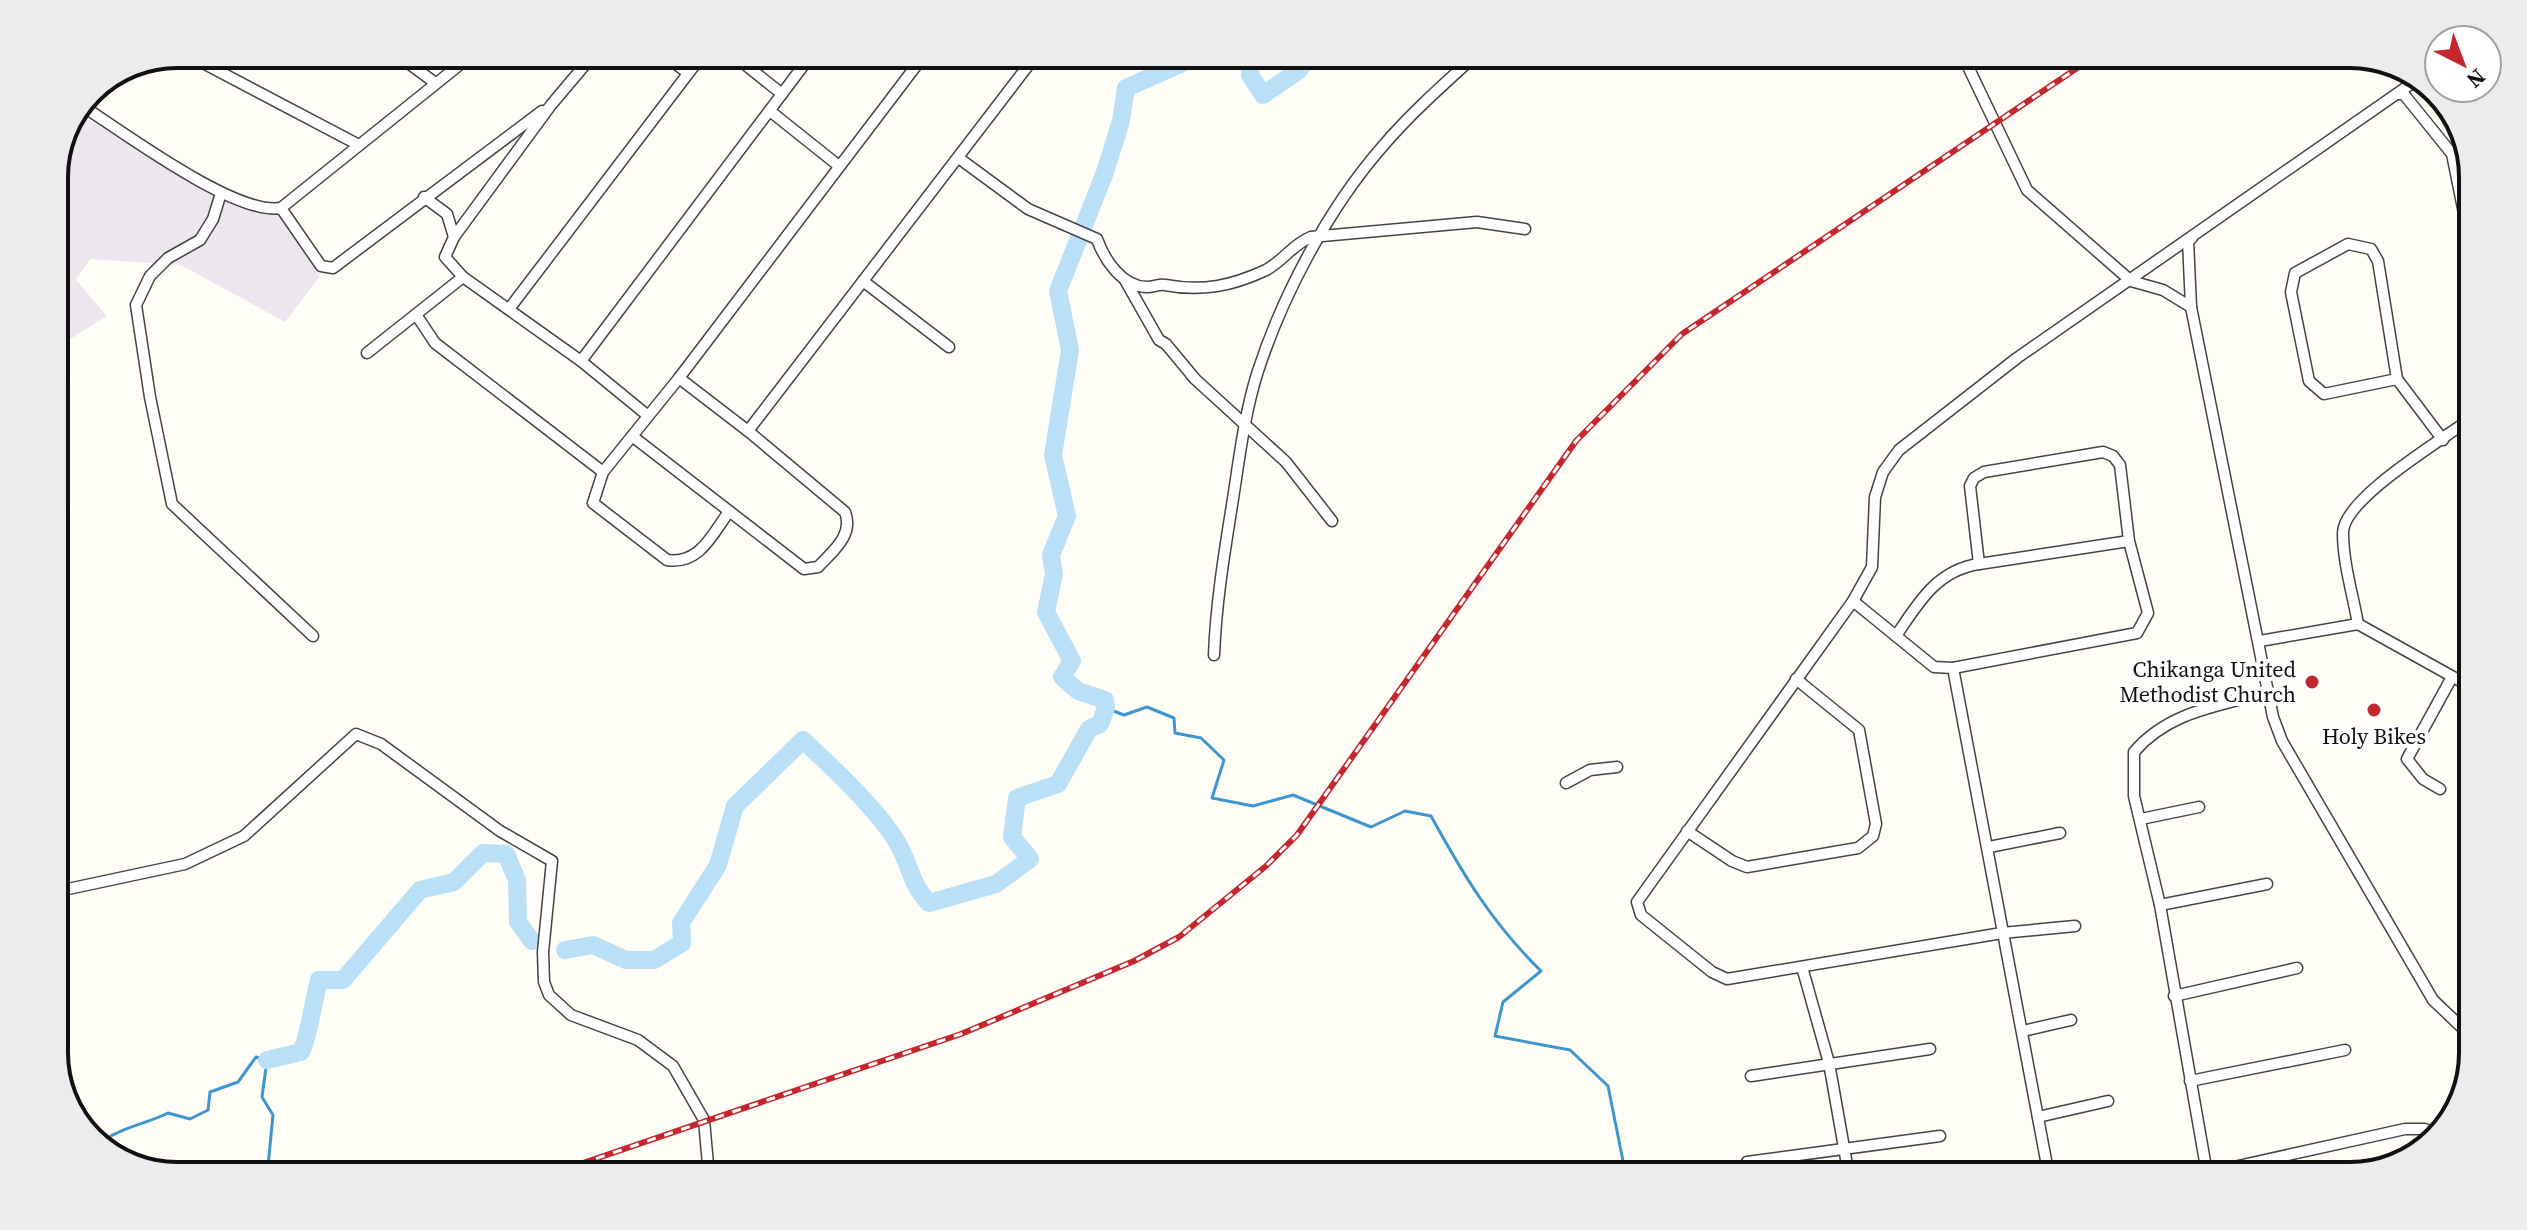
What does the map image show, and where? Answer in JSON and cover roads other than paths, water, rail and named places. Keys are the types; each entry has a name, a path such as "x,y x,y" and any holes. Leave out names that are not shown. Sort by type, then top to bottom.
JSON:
{"street":[{"path":"213,68 357,144"},
{"path":"415,68 434,82"},
{"path":"91,111 221,193 264,210 281,208 454,68"},
{"path":"582,68 551,105 454,237 445,257 463,277 581,361 647,415"},
{"path":"681,68 688,73"},
{"path":"509,309 692,68"},
{"path":"750,68 782,94"},
{"path":"581,361 802,68"},
{"path":"728,513 694,557 679,562 667,560 593,503 603,472 679,378 914,68"},
{"path":"748,431 960,159 1027,68"},
{"path":"1214,655 1215,612 1245,424 1257,375 1273,331 1319,238 1379,150 1413,112 1462,68"},
{"path":"1969,68 2027,190 2131,281 2163,290 2191,307"},
{"path":"2075,926 2002,933 1727,979 1712,972 1641,915 1637,902 1853,601 1872,567 1875,497 1883,472 1899,450 2017,358 2410,86"},
{"path":"2402,92 2452,154 2459,189"},
{"path":"281,208 321,266 333,268 551,105"},
{"path":"770,111 839,166"},
{"path":"960,159 1028,209 1097,239 1106,261 1131,285 1138,306 1159,340 1195,379 1286,462 1332,521"},
{"path":"221,193 213,219 200,240 168,258 150,276 136,305 150,397 172,504 313,636"},
{"path":"424,197 447,214 454,237"},
{"path":"1121,276 1145,287 1160,284 1204,291 1270,268 1301,242 1319,238 1477,222 1525,229"},
{"path":"2188,240 2191,307 2269,692 2282,741 2433,1000 2459,1025"},
{"path":"2397,379 2324,394 2309,381 2291,292 2295,273 2348,244 2371,249 2378,261 2397,379 2443,440"},
{"path":"367,353 463,277"},
{"path":"863,281 949,347"},
{"path":"417,316 435,343 603,472"},
{"path":"632,436 728,513 809,570 821,564 848,528 847,517 837,504 679,378"},
{"path":"2358,624 2343,532 2347,516 2364,497 2459,428"},
{"path":"1853,601 1934,667 1953,668 2137,633 2148,613 2129,541 2120,465 2113,456 2103,452 1984,472 1974,478 1970,486 1979,564"},
{"path":"1896,636 1937,581 1959,567 2129,541"},
{"path":"2260,641 2358,624 2459,681"},
{"path":"1953,668 2046,1162"},
{"path":"2440,789 2423,779 2407,759 2452,677"},
{"path":"1687,831 1732,861 1747,867 1858,848 1873,836 1876,824 1859,730 1850,719 1796,679"},
{"path":"2206,1162 2160,905 2134,796 2134,752 2153,731 2173,720 2269,692"},
{"path":"68,889 185,864 244,836 356,734 381,744 500,831 552,861 543,952 544,982 549,995 571,1015 638,1040 673,1066 704,1120 708,1162"},
{"path":"1566,783 1590,770 1617,767"},
{"path":"2141,819 2199,807"},
{"path":"1989,847 2060,833"},
{"path":"2160,905 2267,884"},
{"path":"1802,967 1829,1063 1847,1162"},
{"path":"2174,996 2297,968"},
{"path":"2023,1031 2071,1020"},
{"path":"1751,1076 1930,1049"},
{"path":"2190,1081 2345,1050"},
{"path":"2038,1117 2108,1101"},
{"path":"2261,1162 2405,1129 2427,1130"},
{"path":"1747,1162 1940,1136"}],"waterway":[{"path":"565,950 593,945 626,960 654,960 682,943 681,923 718,865 735,806 803,740 878,816 902,850 918,888 929,903 996,884 1030,859 1012,837 1017,798 1058,784 1089,729 1100,724 1106,708 1105,700 1078,691 1062,677 1072,661 1046,612 1054,574 1051,555 1067,516 1053,455 1070,350 1058,291 1104,175 1121,121 1126,88 1171,68"},
{"path":"1251,68 1250,75 1263,95 1300,68"},
{"path":"1106,708 1124,715 1147,707 1174,718 1175,733 1201,738 1224,760 1212,798 1253,806 1293,795 1371,827 1405,811 1431,816 1480,898 1541,971 1503,1002 1495,1036 1570,1050 1608,1086 1623,1162"},
{"path":"267,1060 301,1052 319,980 343,980 420,890 454,882 483,853 506,854 517,880 518,922 532,941"},
{"path":"109,1138 168,1113 190,1119 208,1110 210,1092 238,1082 256,1057 267,1060 262,1097 273,1115 268,1162"}],"railway":[{"path":"586,1162 961,1034 1134,961 1179,937 1266,866 1297,835 1576,441 1682,334 2077,68"}],"place":[{"name":"Chikanga United Methodist Church","path":"2312,682"},
{"name":"Holy Bikes","path":"2374,710"}]}
